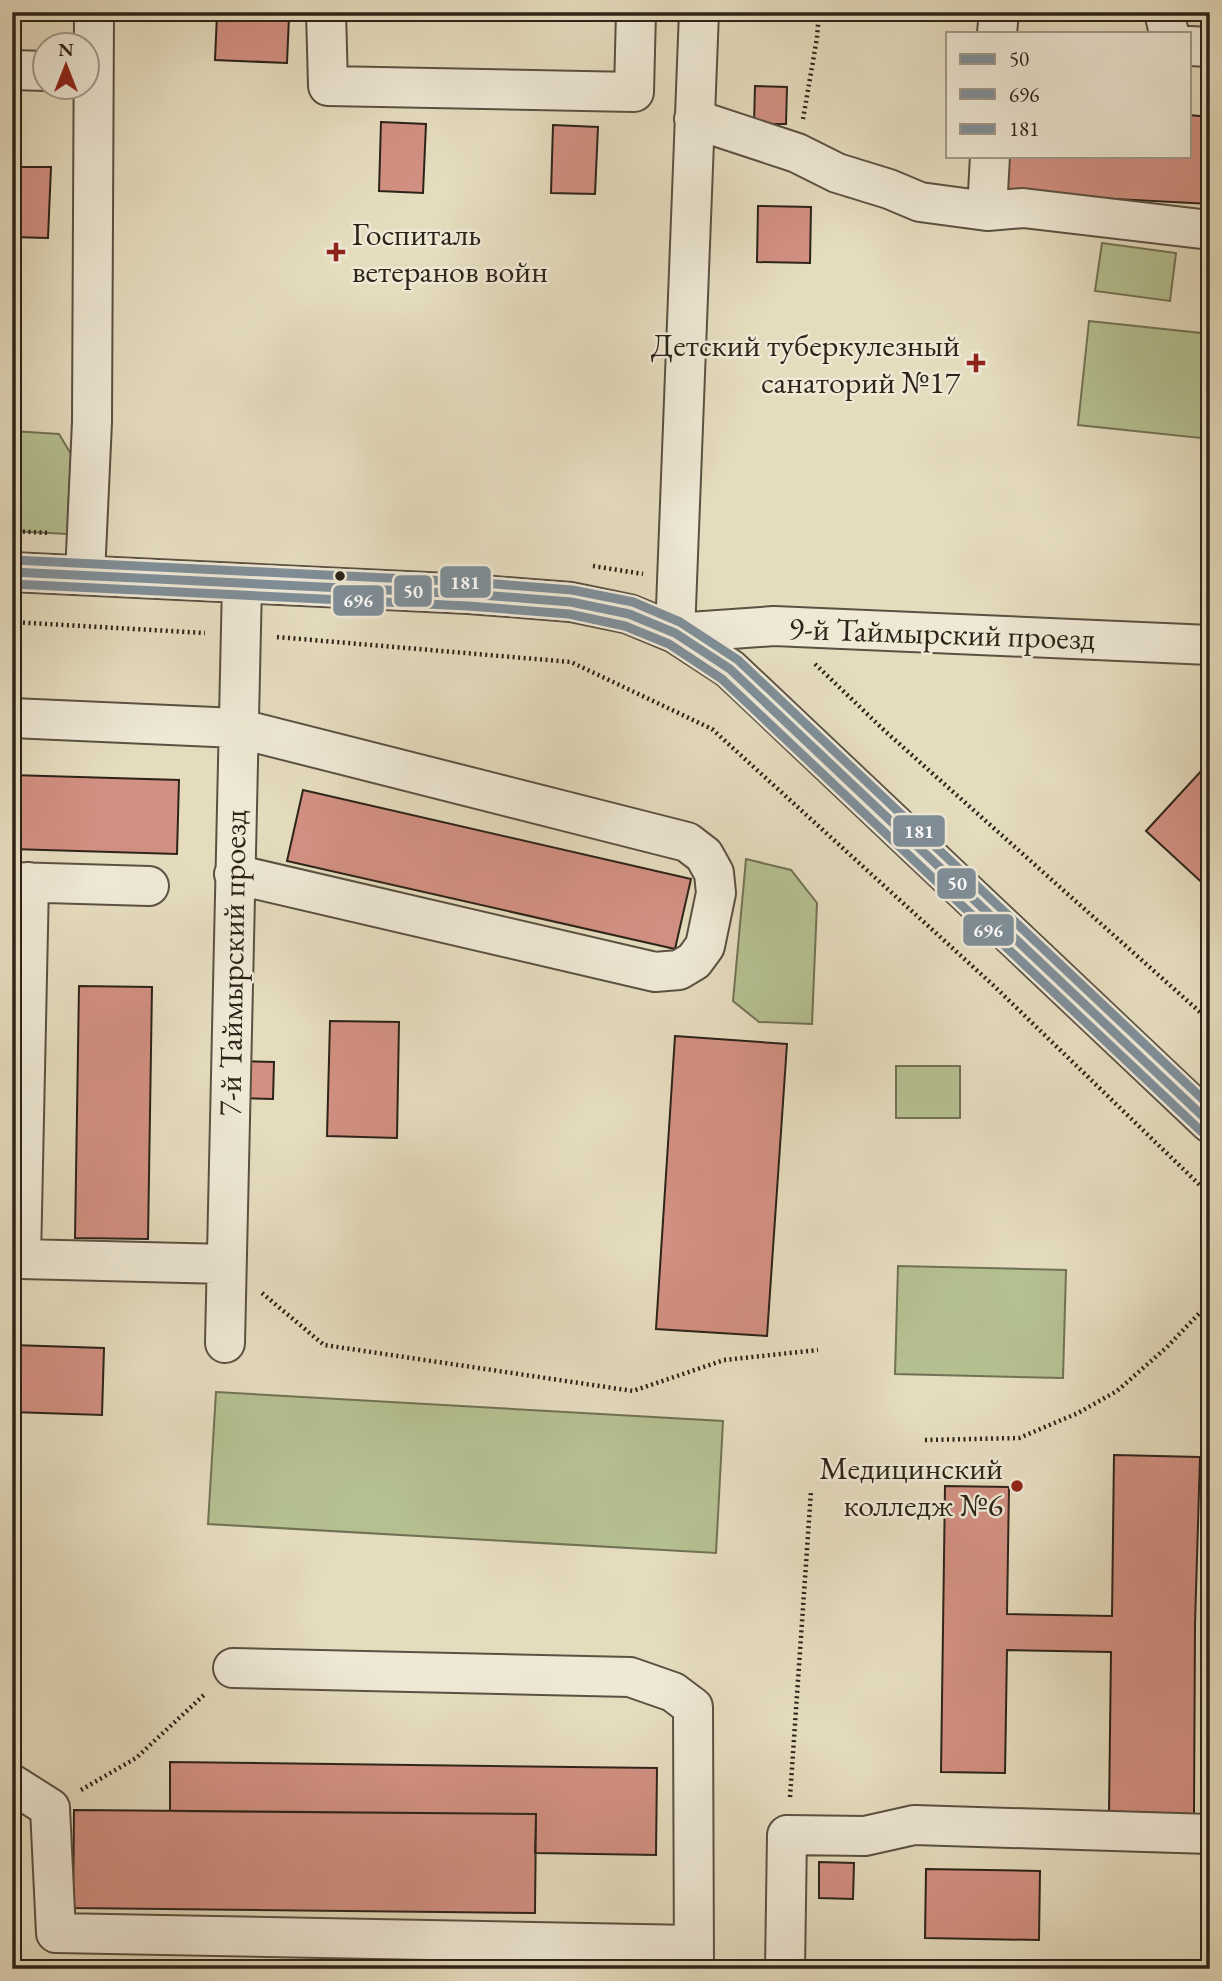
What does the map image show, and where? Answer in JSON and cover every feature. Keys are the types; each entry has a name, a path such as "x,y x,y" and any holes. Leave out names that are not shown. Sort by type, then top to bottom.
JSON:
{"street":[{"path":"93,32 94,12"},
{"path":"326,12 328,86 634,92 636,12"},
{"path":"675,633 699,12"},
{"path":"997,32 999,12"},
{"path":"1164,12 1169,32"},
{"path":"1190,46 1210,47"},
{"path":"12,70 32,71"},
{"path":"85,575 92,422 91,102"},
{"path":"694,120 797,153 837,173 889,189 919,202 987,211 1023,208 1210,229"},
{"path":"987,211 990,158"},
{"path":"12,572 469,594 571,602 629,614 675,633 730,669 1210,1123"},
{"name":"7-й Таймырский проезд","path":"225,1343 242,584"},
{"name":"9-й Таймырский проезд","path":"675,633 774,626 1210,645"},
{"path":"12,718 237,729 687,842 704,855 714,873 716,893 705,946 694,961 679,970 655,972 234,874"},
{"path":"149,886 21,882 21,1259 226,1264"},
{"path":"12,1784 50,1808 56,1933 693,1957 693,1707 673,1692 629,1677 233,1668"},
{"path":"785,1969 787,1835 865,1836 914,1825 1210,1834"}],"path":[{"path":"797,153 819,12"},
{"path":"12,531 87,536"},
{"path":"585,565 677,581"},
{"path":"774,626 886,732 1210,1021"},
{"path":"226,1264 324,1345 619,1389 633,1391 724,1360 818,1350"},
{"path":"925,1440 1019,1438 1078,1413 1117,1391 1167,1347 1210,1302"},
{"path":"787,1835 811,1491"},
{"path":"50,1808 136,1758 233,1668"}],"green space":[{"path":"1102,243 1176,253 1170,301 1095,291"},
{"path":"1089,321 1210,334 1210,439 1078,425"},
{"path":"12,431 59,434 71,454 67,534 12,531"},
{"path":"746,859 791,870 817,903 812,1024 759,1022 733,1001"},
{"path":"896,1066 960,1066 960,1118 896,1118"},
{"path":"898,1266 1066,1270 1063,1378 895,1374"},
{"path":"216,1392 723,1421 716,1553 208,1524"}],"building":[{"path":"217,14 289,17 287,63 215,60"},
{"path":"755,86 787,87 786,124 754,124"},
{"path":"1190,115 1210,117 1210,204 1003,193 1005,158 1190,158"},
{"path":"381,122 426,124 423,193 379,191"},
{"path":"553,125 598,127 595,194 551,193"},
{"path":"21,167 51,167 48,238 12,237 12,186 20,186"},
{"path":"758,206 811,207 810,263 757,262"},
{"path":"12,327 19,328 18,385 12,385"},
{"path":"1203,769 1210,776 1210,890 1146,831"},
{"path":"12,775 179,780 177,854 12,849"},
{"path":"303,790 691,879 675,949 287,861"},
{"path":"79,986 152,987 148,1239 75,1238"},
{"path":"330,1021 399,1022 397,1138 327,1136"},
{"path":"675,1036 787,1044 767,1336 656,1329"},
{"path":"239,1061 274,1062 273,1099 238,1098"},
{"path":"12,1345 104,1348 102,1415 12,1412"},
{"path":"1114,1455 1200,1457 1195,1624 1194,1814 1109,1813 1111,1652 1007,1650 1005,1773 941,1772 945,1486 1009,1487 1007,1614 1112,1616"},
{"path":"170,1762 657,1768 656,1855 535,1853 536,1814 170,1811"},
{"path":"74,1810 536,1814 535,1913 73,1908"},
{"path":"819,1862 854,1863 853,1899 819,1898"},
{"path":"926,1869 1040,1871 1039,1940 925,1938"}],"transit line":[{"name":"181","path":"13,560 470,582 572,590 633,602 680,622 738,660 1210,1106"},
{"name":"50","path":"12,572 469,594 571,602 629,614 675,633 730,669 1210,1123"},
{"name":"696","path":"12,584 468,606 569,614 625,626 669,644 722,679 1202,1132"}],"place":[{"name":"Госпиталь ветеранов войн","path":"336,252"},
{"name":"Детский туберкулезный санаторий №17","path":"976,363"},
{"name":"Медицинский колледж №6","path":"1017,1486"}]}
